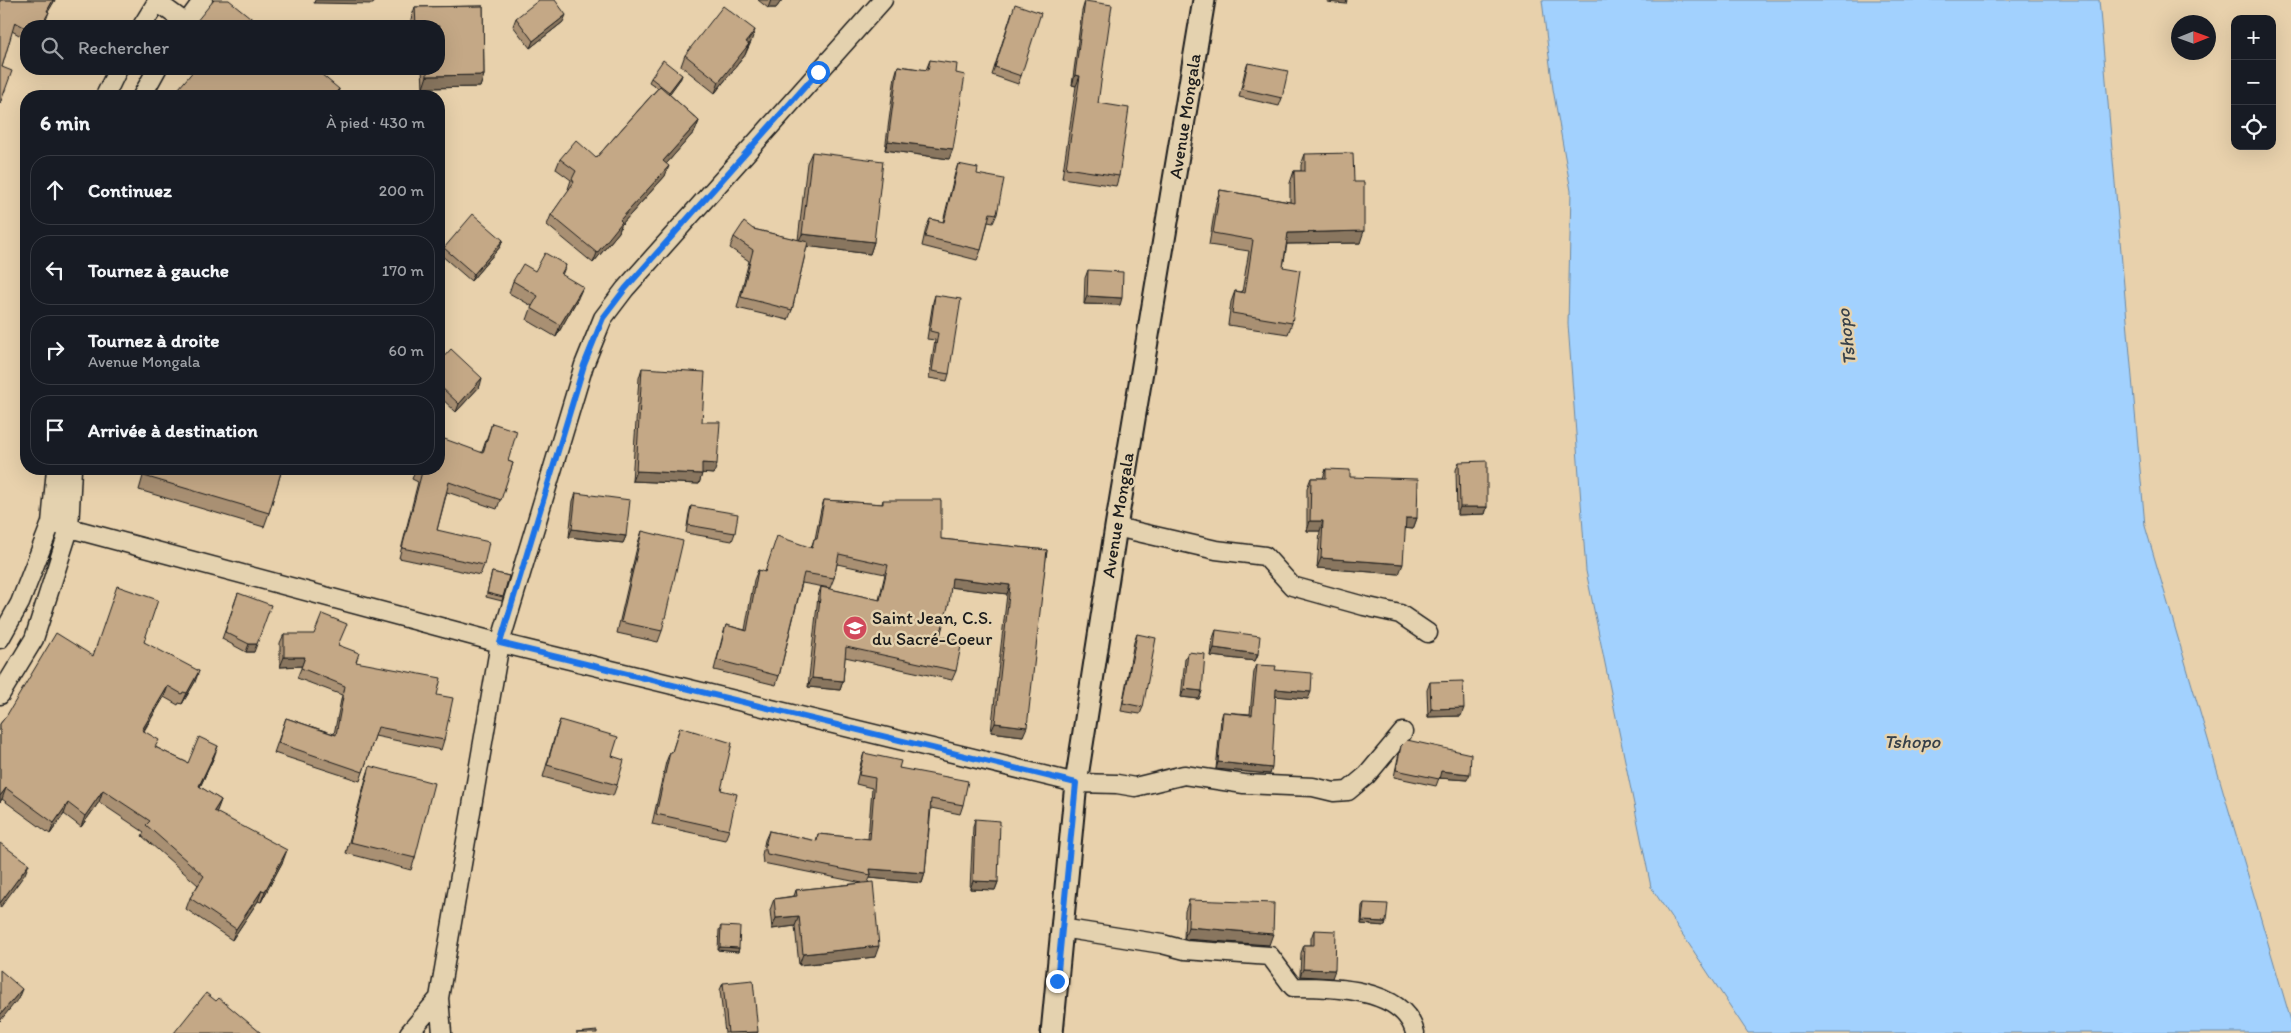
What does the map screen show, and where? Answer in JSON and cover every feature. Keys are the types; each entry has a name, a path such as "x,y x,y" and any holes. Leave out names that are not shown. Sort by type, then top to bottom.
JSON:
{"street":[{"path":"189,20 203,0"},
{"path":"442,1033 439,998 500,643 584,365 603,318 625,289 883,0"},
{"name":"Avenue Mongala","path":"1052,1033 1076,783 1116,527 1204,0"},
{"path":"146,20 158,1 179,20"},
{"path":"109,90 115,75"},
{"path":"145,90 154,75"},
{"path":"0,640 20,603 50,523 55,475"},
{"path":"0,695 34,639 69,529 72,475"},
{"path":"50,523 500,643 1076,783 1117,784 1135,787 1184,775 1244,784 1313,787 1334,792 1348,791 1367,775 1403,732"},
{"path":"1116,527 1216,550 1265,556 1292,586 1400,614 1428,633"},
{"path":"1061,928 1162,944 1185,950 1270,956 1294,986 1343,988 1370,994 1395,1006 1408,1019 1415,1033"},
{"path":"409,1033 439,998"}],"water":[{"name":"Tshopo","path":"1542,0 2099,0 2145,526 2291,1021 2291,1033 1748,1033 1651,887 1586,571 1568,324 1571,191 1553,89"}],"building":[{"path":"0,0 53,0 47,11 49,12 45,19 47,20 20,20 20,25 15,22 2,67 12,71 0,104"},
{"path":"214,0 229,0 254,20 198,20"},
{"path":"539,0 555,0 566,15 533,41 516,18"},
{"path":"1085,1 1112,5 1098,103 1129,108 1119,176 1066,168 1080,76 1075,75"},
{"path":"1015,4 1041,13 1021,76 995,67"},
{"path":"483,6 484,75 427,76 445,75 445,20 416,20 415,7"},
{"path":"723,6 755,30 746,42 749,44 719,82 685,55"},
{"path":"663,60 682,75 669,92 651,78"},
{"path":"930,60 957,64 956,73 965,75 953,149 888,141 898,66 928,70"},
{"path":"1248,63 1288,71 1282,98 1242,89"},
{"path":"190,75 322,75 339,89 182,90 179,88"},
{"path":"660,86 699,121 663,161 669,166 620,220 622,222 597,253 551,215 574,182 572,179 576,171 560,159 576,140 596,158"},
{"path":"812,152 883,161 874,242 802,234"},
{"path":"1353,153 1354,182 1364,182 1364,231 1288,233 1283,267 1300,270 1292,323 1232,313 1235,291 1245,293 1253,240 1213,233 1220,190 1295,203 1294,171 1305,171 1305,154"},
{"path":"958,164 978,168 977,174 1004,179 997,214 990,213 981,250 925,237 930,219 944,222"},
{"path":"473,214 503,240 474,274 445,247"},
{"path":"744,222 753,229 808,242 792,310 741,297 753,250 734,237"},
{"path":"545,253 566,265 561,274 583,287 560,325 531,308 538,296 513,281 523,264 535,271"},
{"path":"1088,270 1123,272 1122,298 1087,296"},
{"path":"935,295 961,299 949,374 932,371 938,333 930,331"},
{"path":"451,349 482,378 459,404 445,391 445,356"},
{"path":"642,368 705,372 702,422 720,422 717,464 702,463 702,474 636,471"},
{"path":"492,423 517,431 508,461 513,463 501,500 449,482 437,530 489,542 484,565 402,548 421,475 445,475 445,439 483,453"},
{"path":"1487,461 1487,507 1460,507 1459,462"},
{"path":"1326,469 1350,470 1350,477 1418,479 1417,518 1406,518 1403,564 1321,558 1323,521 1310,521 1311,478 1326,478"},
{"path":"144,475 280,475 269,513"},
{"path":"576,493 630,500 626,536 572,529"},
{"path":"824,500 883,504 883,500 941,500 941,539 1047,550 1027,727 995,723 1010,585 952,578 949,603 940,636 962,641 956,671 846,647 843,681 812,678 821,587 880,600 888,565 839,554 834,578 804,573 779,676 717,660 726,625 747,631 758,570 765,572 777,536 812,548 814,539 817,539"},
{"path":"691,506 738,514 735,533 688,525"},
{"path":"642,531 683,541 662,631 621,622"},
{"path":"492,572 509,576 503,597 487,593"},
{"path":"117,586 158,600 144,642 199,671 187,693 183,692 182,694 168,686 142,730 159,740 155,747 188,763 199,737 218,746 199,786 221,800 214,811 287,850 265,891 262,890 236,929 190,898 204,876 146,825 150,821 103,790 85,816 68,803 54,823 6,788 0,796 0,724 56,633 93,656"},
{"path":"238,593 271,605 257,644 249,644 225,632"},
{"path":"322,614 347,624 338,645 359,653 356,662 441,678 437,695 453,698 444,740 378,727 363,772 278,743 286,718 336,735 345,686 301,668 305,657 284,657 284,634 314,634"},
{"path":"1216,630 1260,636 1258,654 1214,648"},
{"path":"1137,634 1156,638 1143,707 1123,703"},
{"path":"1188,652 1205,654 1202,691 1184,689"},
{"path":"1257,665 1276,666 1275,670 1312,673 1311,692 1276,689 1272,768 1218,762 1223,712 1252,715"},
{"path":"1463,681 1464,708 1431,709 1430,682"},
{"path":"560,720 618,737 612,756 624,760 617,785 547,765"},
{"path":"680,727 732,743 721,790 737,794 729,830 656,814 670,752 672,752"},
{"path":"1407,740 1471,754 1470,774 1441,771 1439,779 1396,770 1401,746"},
{"path":"864,753 901,761 899,768 968,781 963,805 931,799 925,873 870,869 871,875 767,854 765,846 769,831 817,841 818,834 870,839 875,778 859,775"},
{"path":"370,766 434,783 415,858 350,842"},
{"path":"975,819 1000,821 998,882 973,881"},
{"path":"0,843 29,864 0,903"},
{"path":"873,882 879,946 803,954 799,916 776,918 774,899 797,896 796,890"},
{"path":"1189,900 1274,903 1273,934 1188,927"},
{"path":"1364,903 1388,904 1386,922 1362,921"},
{"path":"721,926 740,927 739,948 720,947"},
{"path":"1314,930 1336,931 1335,970 1303,969 1304,945 1314,945"},
{"path":"0,970 22,989 0,1015"},
{"path":"753,980 758,1032 728,1033 723,983"},
{"path":"206,993 216,1001 219,998 261,1033 174,1033"},
{"path":"597,1031 597,1033 576,1033"}],"place":[{"name":"Saint Jean, C.S. du Sacré-Coeur","path":"855,628"}],"route":[{"path":"818,72 625,289 603,318 584,365 500,643 1076,783 1057,981"}]}
